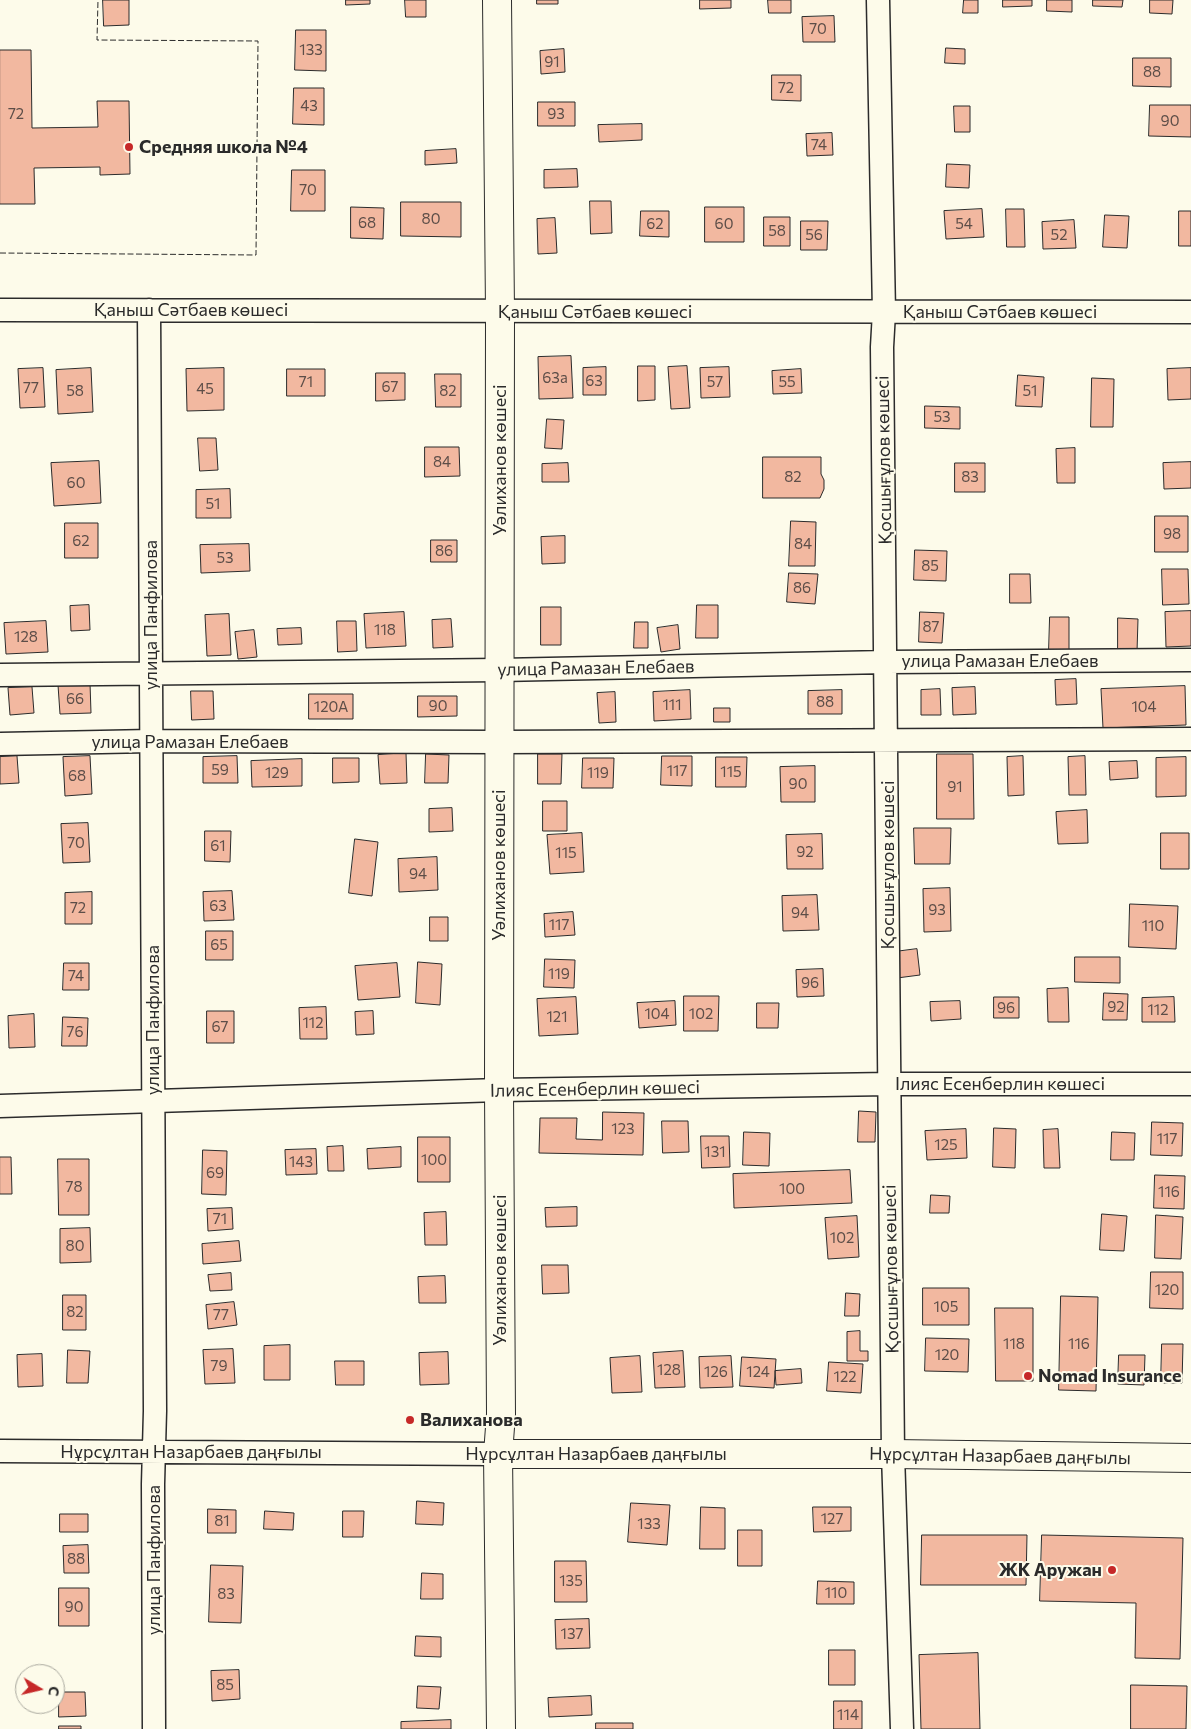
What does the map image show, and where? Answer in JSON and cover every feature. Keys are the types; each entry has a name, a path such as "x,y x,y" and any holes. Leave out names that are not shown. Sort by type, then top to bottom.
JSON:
{"main road":[{"name":"Уәлиханов көшесі","path":"497,0 500,311 499,1090 501,1414 498,1454 501,1729"},
{"name":"Нұрсұлтан Назарбаев даңғылы","path":"498,1454 893,1454 1191,1458"}],"street":[{"name":"Қосшығұлов көшесі","path":"878,0 884,312 882,347 893,1454 902,1729"},
{"name":"Қаныш Сәтбаев көшесі","path":"0,310 1191,312"},
{"name":"улица Панфилова","path":"149,310 155,1452 153,1484 154,1729"},
{"name":"улица Рамазан Елебаев","path":"0,675 151,675 886,662 1191,660"},
{"name":"улица Рамазан Елебаев","path":"0,744 152,741 500,742 1191,739"},
{"name":"Ілияс Есенберлин көшесі","path":"0,1106 499,1090 889,1084 1191,1084"},
{"name":"Нұрсұлтан Назарбаев даңғылы","path":"0,1451 498,1454"}],"building":[{"path":"103,0 129,0 129,25 104,26"},
{"path":"346,0 370,0 370,4 346,5"},
{"path":"405,0 426,0 426,17 406,17"},
{"path":"537,0 558,0 558,4 537,4"},
{"path":"700,0 731,0 731,8 700,9"},
{"path":"768,0 791,0 791,13 769,13"},
{"path":"964,0 978,0 978,13 963,13"},
{"path":"1003,0 1032,0 1032,6 1003,7"},
{"path":"1047,0 1072,0 1072,12 1047,11"},
{"path":"1093,0 1123,0 1122,7 1093,6"},
{"path":"1150,0 1173,0 1172,14 1150,13"},
{"path":"834,16 835,42 803,42 802,17"},
{"path":"296,30 326,30 326,71 295,70"},
{"path":"946,48 965,49 965,64 945,63"},
{"path":"564,49 565,72 541,74 540,51"},
{"path":"0,50 31,50 32,128 98,127 97,101 129,101 130,174 100,175 100,167 34,168 35,204 0,204"},
{"path":"1133,58 1171,58 1171,87 1133,86"},
{"path":"772,75 801,75 801,101 772,100"},
{"path":"294,88 324,88 324,125 293,124"},
{"path":"538,102 575,102 575,126 538,126"},
{"path":"1150,105 1191,105 1191,137 1149,136"},
{"path":"954,106 970,106 970,132 955,132"},
{"path":"642,124 642,140 599,142 598,125"},
{"path":"832,133 833,155 807,156 806,134"},
{"path":"456,149 457,163 425,165 425,151"},
{"path":"947,164 970,165 969,188 946,187"},
{"path":"577,169 578,187 544,188 544,170"},
{"path":"292,170 325,170 325,211 291,211"},
{"path":"590,201 611,201 612,233 591,234"},
{"path":"401,202 461,202 461,237 401,236"},
{"path":"351,207 384,208 383,239 351,238"},
{"path":"705,207 744,207 744,242 705,242"},
{"path":"982,209 984,237 946,239 944,211"},
{"path":"1006,209 1024,209 1025,247 1007,247"},
{"path":"641,211 669,211 669,237 640,236"},
{"path":"1179,211 1191,211 1191,246 1179,246"},
{"path":"1105,215 1129,216 1127,248 1103,247"},
{"path":"764,217 790,217 790,246 764,246"},
{"path":"555,218 557,253 538,254 537,219"},
{"path":"1074,220 1076,248 1043,249 1042,222"},
{"path":"801,221 828,221 827,250 801,250"},
{"path":"571,356 573,398 539,399 538,357"},
{"path":"638,366 655,366 655,400 638,401"},
{"path":"687,366 690,408 671,409 668,367"},
{"path":"606,367 606,395 583,395 583,368"},
{"path":"729,367 730,397 701,398 700,368"},
{"path":"43,368 45,407 20,408 18,369"},
{"path":"91,368 93,412 58,414 56,370"},
{"path":"224,368 224,410 187,411 186,369"},
{"path":"1191,368 1191,399 1168,400 1167,369"},
{"path":"287,369 325,369 325,396 287,396"},
{"path":"801,369 802,393 773,394 772,371"},
{"path":"376,373 405,373 405,400 376,401"},
{"path":"435,374 461,374 461,407 436,407"},
{"path":"1018,375 1044,377 1042,407 1016,406"},
{"path":"1092,378 1114,379 1113,427 1091,427"},
{"path":"925,406 960,407 960,429 925,428"},
{"path":"547,419 564,420 562,449 545,448"},
{"path":"198,438 216,438 218,470 200,471"},
{"path":"425,447 459,447 460,476 425,477"},
{"path":"1075,448 1075,483 1057,483 1056,449"},
{"path":"763,457 821,457 821,474 824,480 824,489 820,498 763,498"},
{"path":"99,461 101,503 54,506 51,463"},
{"path":"1191,462 1191,488 1164,489 1163,463"},
{"path":"568,463 569,482 542,482 542,464"},
{"path":"955,463 985,463 985,492 955,492"},
{"path":"230,489 231,518 196,518 196,490"},
{"path":"1155,516 1188,516 1188,552 1155,552"},
{"path":"791,521 816,522 815,566 789,566"},
{"path":"65,523 98,523 98,558 65,558"},
{"path":"565,536 565,563 542,564 541,537"},
{"path":"431,540 457,540 457,562 431,562"},
{"path":"249,544 250,571 201,573 200,545"},
{"path":"915,550 947,551 946,581 914,580"},
{"path":"1162,569 1188,569 1189,604 1163,605"},
{"path":"789,573 818,574 815,604 787,602"},
{"path":"1010,574 1030,574 1031,603 1010,603"},
{"path":"89,605 90,630 71,631 70,606"},
{"path":"697,605 718,605 718,638 696,638"},
{"path":"541,607 561,607 561,645 541,645"},
{"path":"1191,611 1191,646 1166,647 1165,612"},
{"path":"404,612 406,646 366,648 364,614"},
{"path":"920,612 944,613 942,643 919,642"},
{"path":"229,614 231,655 207,656 205,615"},
{"path":"1050,617 1069,617 1069,651 1049,650"},
{"path":"1118,618 1138,619 1137,652 1118,652"},
{"path":"451,619 453,647 433,648 432,620"},
{"path":"46,621 48,652 6,654 4,623"},
{"path":"337,621 356,621 357,651 338,652"},
{"path":"635,622 648,622 648,648 634,648"},
{"path":"678,625 680,649 661,652 657,628"},
{"path":"301,628 302,644 278,645 277,629"},
{"path":"254,630 257,657 238,659 235,632"},
{"path":"1076,679 1077,704 1056,705 1055,680"},
{"path":"90,683 91,713 60,714 58,685"},
{"path":"1185,686 1186,725 1103,728 1101,689"},
{"path":"32,687 34,713 10,715 8,688"},
{"path":"975,687 976,714 953,715 952,688"},
{"path":"940,689 941,715 921,715 921,690"},
{"path":"690,690 691,719 654,721 653,692"},
{"path":"842,690 842,714 808,714 808,691"},
{"path":"191,691 213,691 214,719 192,720"},
{"path":"615,692 616,722 599,723 597,693"},
{"path":"309,694 353,694 353,719 309,719"},
{"path":"418,696 457,696 457,716 418,717"},
{"path":"714,708 730,708 730,722 714,722"},
{"path":"406,753 407,783 380,784 378,755"},
{"path":"426,754 449,755 448,783 425,783"},
{"path":"538,754 562,754 561,784 538,784"},
{"path":"937,754 973,754 974,819 937,819"},
{"path":"17,756 19,783 0,784 0,757"},
{"path":"90,756 92,794 65,796 63,757"},
{"path":"237,756 238,783 203,783 203,757"},
{"path":"662,756 692,756 692,786 661,785"},
{"path":"1023,756 1024,795 1008,796 1007,757"},
{"path":"1085,756 1086,795 1069,795 1068,757"},
{"path":"716,757 747,757 746,787 716,787"},
{"path":"1186,757 1186,796 1156,797 1156,758"},
{"path":"333,758 359,758 359,782 333,783"},
{"path":"583,758 614,758 613,788 582,788"},
{"path":"302,759 302,786 252,787 251,761"},
{"path":"1137,761 1138,778 1110,780 1109,762"},
{"path":"815,766 815,802 781,802 780,767"},
{"path":"543,801 567,801 567,831 543,831"},
{"path":"452,808 453,831 429,832 429,809"},
{"path":"1087,810 1088,843 1058,844 1056,812"},
{"path":"88,823 90,862 63,863 61,824"},
{"path":"914,828 951,828 950,864 915,864"},
{"path":"205,831 231,831 230,862 205,861"},
{"path":"582,833 584,872 550,874 547,835"},
{"path":"1161,833 1189,833 1189,869 1161,869"},
{"path":"822,834 823,869 787,869 786,835"},
{"path":"355,839 378,842 372,896 349,893"},
{"path":"437,857 438,890 399,892 398,859"},
{"path":"950,888 951,931 924,932 923,889"},
{"path":"232,891 234,920 204,921 203,892"},
{"path":"92,892 92,924 65,924 65,893"},
{"path":"817,895 819,930 783,931 782,896"},
{"path":"1130,904 1178,906 1176,949 1129,947"},
{"path":"573,912 575,935 545,937 544,914"},
{"path":"430,917 448,917 448,941 430,941"},
{"path":"206,931 233,931 233,960 206,960"},
{"path":"917,949 920,975 897,978 894,952"},
{"path":"1075,957 1120,957 1120,983 1075,982"},
{"path":"545,959 575,960 574,988 544,987"},
{"path":"418,962 442,964 440,1005 416,1003"},
{"path":"64,963 89,963 89,990 63,990"},
{"path":"397,963 400,997 358,1000 355,966"},
{"path":"823,969 824,996 797,997 796,970"},
{"path":"1068,988 1069,1022 1048,1022 1047,989"},
{"path":"1104,993 1128,994 1127,1020 1103,1020"},
{"path":"684,996 719,996 718,1031 684,1031"},
{"path":"576,997 578,1034 539,1036 537,999"},
{"path":"994,997 1019,997 1019,1018 994,1018"},
{"path":"1174,997 1175,1022 1142,1022 1142,998"},
{"path":"675,1001 676,1025 639,1028 637,1003"},
{"path":"960,1001 961,1019 931,1021 930,1002"},
{"path":"757,1003 779,1003 778,1028 757,1028"},
{"path":"326,1007 327,1039 300,1039 299,1008"},
{"path":"207,1011 234,1011 234,1043 207,1043"},
{"path":"373,1011 374,1034 356,1035 355,1012"},
{"path":"34,1014 35,1047 9,1048 8,1016"},
{"path":"63,1017 88,1018 87,1046 62,1046"},
{"path":"859,1111 876,1112 875,1142 858,1142"},
{"path":"603,1112 644,1113 643,1155 539,1153 540,1118 577,1118 576,1139 602,1140"},
{"path":"662,1121 688,1121 689,1152 663,1153"},
{"path":"1152,1122 1183,1123 1182,1156 1151,1155"},
{"path":"994,1128 1016,1129 1015,1168 993,1167"},
{"path":"966,1129 967,1158 927,1160 925,1131"},
{"path":"1058,1129 1060,1168 1044,1168 1043,1130"},
{"path":"744,1132 770,1133 769,1166 743,1165"},
{"path":"1112,1132 1135,1133 1134,1160 1111,1160"},
{"path":"701,1136 729,1136 730,1167 702,1168"},
{"path":"418,1137 450,1137 450,1182 418,1182"},
{"path":"343,1146 344,1171 328,1171 327,1147"},
{"path":"401,1147 401,1167 368,1169 367,1149"},
{"path":"316,1149 317,1174 286,1175 285,1150"},
{"path":"203,1150 227,1151 226,1195 202,1194"},
{"path":"0,1157 11,1157 12,1194 0,1194"},
{"path":"58,1159 89,1159 89,1215 59,1215"},
{"path":"850,1170 852,1203 734,1208 733,1174"},
{"path":"1155,1175 1185,1176 1184,1209 1154,1208"},
{"path":"931,1195 950,1196 949,1213 930,1213"},
{"path":"577,1207 577,1226 546,1227 545,1208"},
{"path":"232,1208 233,1229 208,1231 207,1209"},
{"path":"446,1212 447,1245 425,1245 424,1213"},
{"path":"1102,1214 1127,1216 1124,1251 1100,1250"},
{"path":"1156,1215 1183,1217 1181,1259 1155,1258"},
{"path":"857,1216 859,1257 828,1259 825,1218"},
{"path":"90,1228 91,1262 60,1263 60,1229"},
{"path":"239,1241 241,1261 203,1264 202,1244"},
{"path":"542,1265 568,1265 569,1293 543,1294"},
{"path":"1151,1272 1183,1272 1183,1309 1150,1308"},
{"path":"231,1273 232,1290 210,1291 208,1275"},
{"path":"445,1276 446,1303 419,1303 418,1277"},
{"path":"923,1288 969,1288 969,1325 923,1325"},
{"path":"846,1293 860,1294 859,1316 845,1316"},
{"path":"63,1295 86,1295 86,1330 63,1330"},
{"path":"1061,1296 1098,1297 1096,1391 1059,1390"},
{"path":"234,1302 237,1325 208,1329 206,1305"},
{"path":"995,1308 1033,1308 1033,1381 996,1381"},
{"path":"860,1331 860,1351 868,1351 868,1361 847,1361 847,1332"},
{"path":"926,1338 969,1339 968,1372 925,1371"},
{"path":"1162,1344 1183,1344 1182,1383 1161,1383"},
{"path":"290,1345 290,1380 264,1380 264,1346"},
{"path":"233,1349 235,1383 205,1384 203,1350"},
{"path":"68,1350 90,1351 88,1383 67,1383"},
{"path":"683,1351 685,1387 655,1388 653,1353"},
{"path":"448,1352 449,1384 420,1385 419,1353"},
{"path":"42,1354 43,1386 18,1387 17,1355"},
{"path":"1119,1355 1145,1355 1144,1385 1118,1384"},
{"path":"640,1356 642,1392 612,1393 610,1358"},
{"path":"731,1356 733,1387 700,1388 699,1357"},
{"path":"742,1357 776,1359 774,1388 740,1386"},
{"path":"335,1361 364,1361 364,1385 336,1385"},
{"path":"829,1362 863,1364 861,1393 827,1391"},
{"path":"801,1369 802,1383 776,1385 775,1371"},
{"path":"417,1501 444,1503 443,1525 416,1524"},
{"path":"631,1503 670,1505 667,1545 628,1542"},
{"path":"701,1507 725,1508 725,1549 700,1549"},
{"path":"813,1507 851,1507 851,1531 814,1532"},
{"path":"208,1509 236,1510 236,1533 208,1533"},
{"path":"265,1511 294,1513 293,1530 264,1529"},
{"path":"343,1511 364,1511 363,1537 343,1537"},
{"path":"60,1514 88,1514 88,1532 60,1532"},
{"path":"738,1530 762,1530 762,1566 738,1566"},
{"path":"922,1535 1027,1535 1026,1585 921,1585"},
{"name":"ЖК Аружан","path":"1042,1535 1183,1538 1180,1659 1135,1658 1136,1603 1040,1601"},
{"path":"88,1545 89,1573 64,1573 63,1546"},
{"path":"555,1561 586,1561 587,1602 555,1602"},
{"path":"211,1565 243,1566 241,1623 209,1622"},
{"path":"422,1573 443,1574 443,1599 421,1599"},
{"path":"818,1581 854,1582 854,1604 817,1604"},
{"path":"59,1588 89,1588 89,1626 59,1626"},
{"path":"589,1619 590,1648 556,1649 555,1620"},
{"path":"416,1636 441,1637 441,1657 415,1656"},
{"path":"829,1650 855,1650 855,1685 829,1685"},
{"path":"978,1653 980,1729 921,1729 919,1655"},
{"path":"239,1670 240,1699 212,1701 211,1671"},
{"path":"1131,1685 1187,1686 1186,1729 1131,1729"},
{"path":"418,1686 441,1687 439,1709 417,1708"},
{"path":"65,1692 85,1692 86,1716 59,1717 59,1714 65,1714"},
{"path":"591,1696 592,1715 549,1717 548,1698"},
{"path":"834,1701 862,1701 862,1729 834,1729"},
{"path":"451,1720 451,1729 401,1729 401,1722"},
{"path":"596,1723 633,1723 633,1729 596,1729"},
{"path":"59,1726 81,1726 81,1729 59,1729"}],"fence":[{"path":"0,253 256,255 258,41 97,40 98,0"}],"place":[{"name":"Средняя школа №4","path":"129,147"},
{"name":"Nomad Insurance","path":"1028,1376"},
{"name":"Валиханова","path":"410,1420"},
{"name":"ЖК Аружан","path":"1112,1570"}]}
